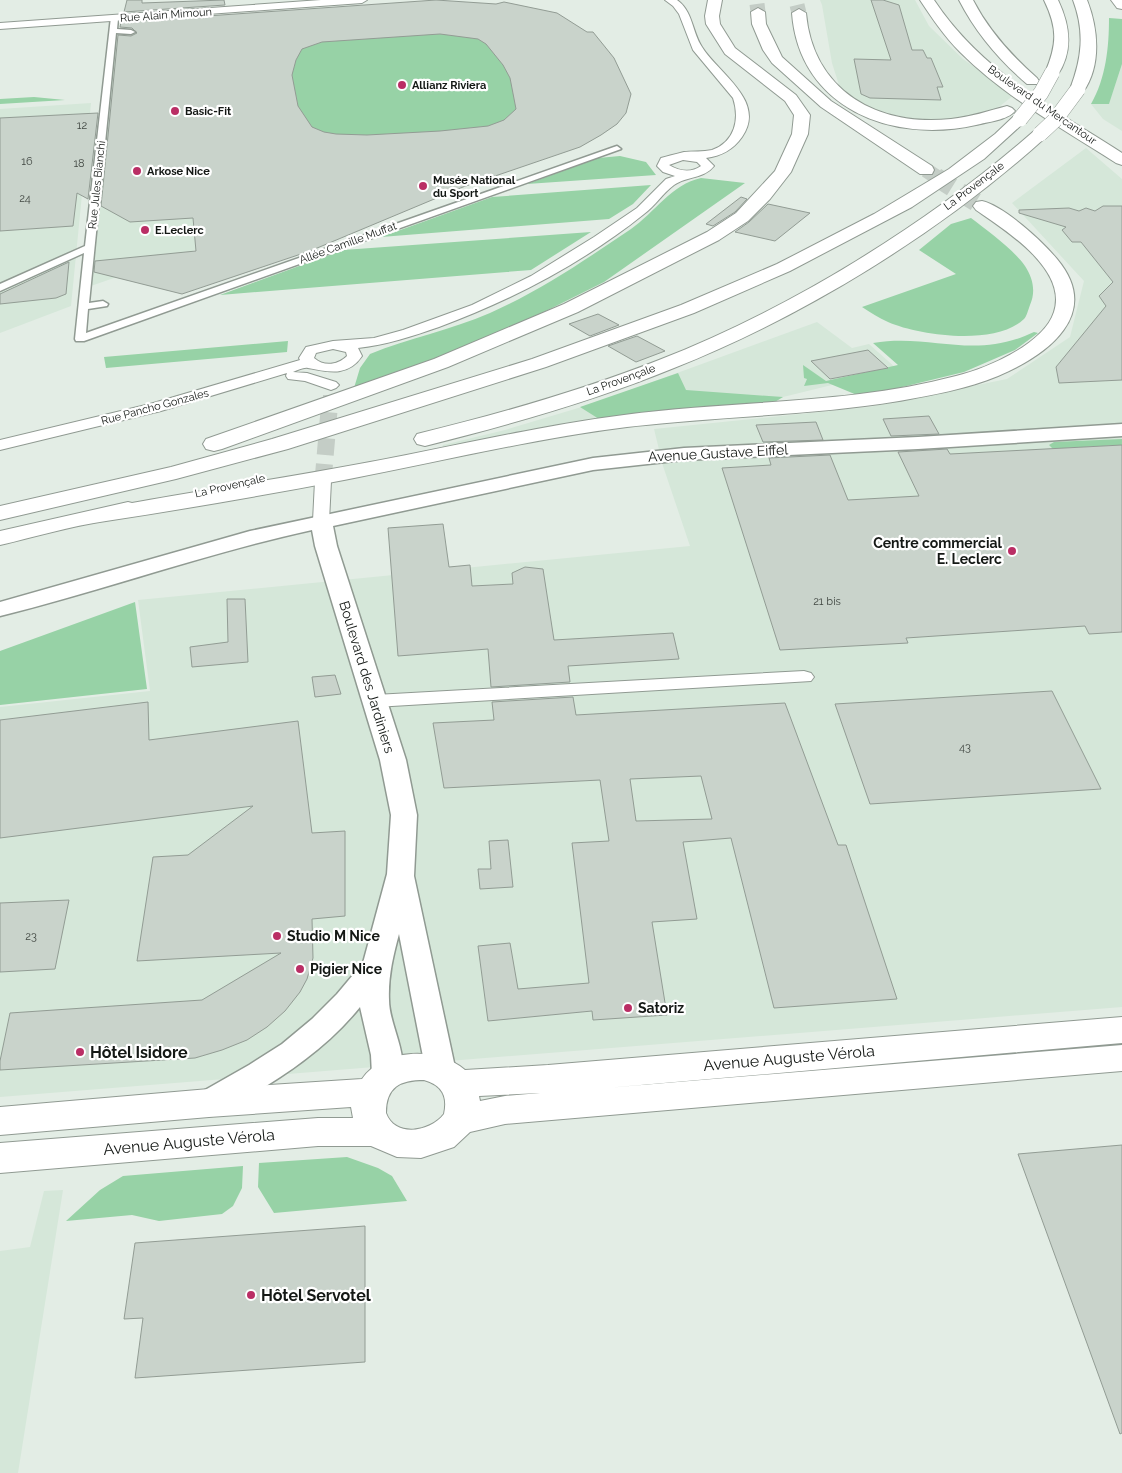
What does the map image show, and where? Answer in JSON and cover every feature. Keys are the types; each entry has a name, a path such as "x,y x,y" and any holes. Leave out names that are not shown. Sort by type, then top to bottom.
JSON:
{"main road":[{"path":"0,508 231,439 441,364 571,308 713,236 742,216 764,195 783,172 800,134 802,115 791,98 730,51 714,24 712,16 715,0"},
{"name":"Boulevard du Mercantour","path":"926,0 943,26 979,62 1021,93 1122,160"},
{"name":"Boulevard du Mercantour","path":"966,0 979,25 1007,60 1033,82 1077,112"},
{"path":"974,0 979,25"},
{"name":"La Provençale","path":"0,513 192,468 280,444 558,358 699,306 801,260 865,227 956,171 1008,131 1013,115 1041,93 1052,73 1063,39 1060,18 1051,0"},
{"name":"La Provençale","path":"0,538 110,514 488,423 572,397 687,355 744,331 862,264 930,220 1040,134 1055,120 1078,89 1087,64 1091,39 1087,16 1080,0"},
{"path":"1118,0 1122,5"},
{"path":"759,5 759,24 770,50 777,60 826,104 926,170"},
{"path":"797,6 802,36 810,55 829,84 843,99 852,105 882,117 924,124 973,122 1013,115"},
{"path":"110,514 372,468 587,426 651,418 837,404 909,394 967,380 998,368 1036,346 1054,328 1064,311 1066,303 1061,282 1045,254 1016,228 982,206"},
{"name":"Avenue Auguste Vérola","path":"449,1078 539,1079 1122,1030"},
{"name":"Avenue Auguste Vérola","path":"459,1120 504,1110 1122,1058"},
{"path":"0,1121 209,1103 379,1083 405,1068 424,1067 449,1078 462,1095 463,1107 459,1120 445,1134 425,1143 407,1144 390,1140 377,1132 369,1119 367,1105 379,1083"},
{"name":"Avenue Auguste Vérola","path":"0,1158 318,1132 377,1132"}],"street":[{"name":"Rue Alain Mimoun","path":"0,26 362,0"},
{"path":"670,182 663,166 665,161 683,156 711,158 727,147 740,132 743,124 742,107 733,89 693,41 682,8 674,1"},
{"name":"Rue Jules Bianchi","path":"80,339 114,18"},
{"path":"114,31 132,32"},
{"path":"1102,146 1122,166"},
{"name":"Allée Camille Muffat","path":"80,339 617,149"},
{"path":"374,342 348,363 333,368 316,366 308,362 306,358 311,350 333,345 374,342 408,333 477,308 536,279 600,240 641,211 670,182 704,170 711,158"},
{"path":"663,166 674,172 694,173"},
{"path":"0,288 90,247"},
{"path":"83,307 103,304"},
{"path":"333,345 352,349 355,356"},
{"name":"Rue Pancho Gonzales","path":"0,445 70,430 266,376 308,362"},
{"path":"266,376 307,377 331,390 333,368"},
{"name":"Avenue Gustave Eiffel","path":"0,609 114,578 250,537 552,471 630,459 684,454 918,443 1122,430"},
{"name":"Boulevard des Jardiniers","path":"323,482 321,521 326,546 393,760 404,816 401,874 376,967 374,1002 386,1055 379,1083"},
{"path":"375,701 804,677"},
{"name":"Boulevard des Jardiniers","path":"401,874 449,1078"},
{"name":"Boulevard des Jardiniers","path":"209,1103 265,1072 319,1031 338,1013 376,967"}],"shaded area":[{"path":"820,0 915,0 929,26 963,59 1014,95 1000,106 983,114 961,119 916,119 878,112 851,98 839,85 832,63"},
{"path":"113,38 126,40 250,231 85,288"},
{"path":"1122,64 1122,131 1103,119 1091,104 1109,103"},
{"path":"91,103 71,306 0,333 0,109"},
{"path":"1086,148 1122,179 1122,1007 0,1097 0,707 150,691 138,600 690,546 663,466 654,429 869,407 1007,379 1070,337 1084,281 1012,203"},
{"path":"817,322 852,348 869,344 897,369 783,397 773,403 442,448 443,445 505,430 595,403"},
{"path":"63,1190 18,1473 0,1473 0,1251 30,1247 44,1191"}],"green space":[{"name":"Allianz Riviera","path":"446,11 597,113 327,168 236,38"},
{"path":"1109,18 1122,19 1122,64 1109,104 1091,104 1100,84 1106,62"},
{"path":"34,97 65,100 0,104 0,99"},
{"path":"620,156 646,162 656,175 527,184 598,158"},
{"path":"701,178 745,183 604,282 530,319 438,359 354,388 360,368 370,354 475,319 527,295 631,229 681,186"},
{"path":"651,185 633,204 609,219 381,237 492,197"},
{"path":"971,218 1007,247 1028,271 1032,280 1033,295 1024,319 1011,327 995,333 977,336 957,336 902,327 862,307 956,274 919,250 951,224"},
{"path":"591,232 531,270 220,295 343,250"},
{"path":"1034,332 1038,333 1015,350 964,372 894,389 857,395 828,383 804,386 807,379 804,378 803,365 826,381 898,365 873,343 914,341 972,346 992,345"},
{"path":"288,341 287,352 106,368 104,357"},
{"path":"678,373 686,390 783,397 773,403 599,419 580,407"},
{"path":"1122,439 1122,445 1053,449 1049,445 1054,442"},
{"path":"135,602 147,689 0,705 0,651"},
{"path":"347,1157 378,1168 392,1176 407,1201 274,1213 258,1187 259,1163"},
{"path":"243,1166 242,1188 233,1206 222,1214 159,1221 132,1215 66,1221 100,1190 123,1176"}],"building":[{"path":"127,0 142,0 142,3 224,0 225,5 124,12"},
{"path":"436,0 496,4 504,2 557,13 587,32 593,32 614,58 631,94 626,113 617,124 580,147 463,187 310,251 182,294 94,272 95,261 196,251 193,218 130,222 101,206 118,35 131,36 137,33 132,28 120,27 121,22","holes":["440,34 478,39 486,44 503,65 510,78 516,109 504,120 488,126 367,135 336,134 312,127 298,106 292,75 296,60 302,49 322,42"]},
{"path":"871,0 883,0 899,5 912,50 923,50 927,58 931,58 943,87 937,87 941,100 870,98 861,94 854,59 891,60"},
{"path":"98,113 88,199 77,193 73,226 0,231 0,118"},
{"path":"741,197 747,199 735,212 713,226 706,224"},
{"path":"768,204 810,213 775,241 735,232 749,222"},
{"path":"1103,206 1122,206 1122,380 1059,383 1056,367 1106,306 1099,296 1113,282 1081,242 1072,242 1062,230 1066,227 1019,213 1019,210 1069,208 1079,211 1086,208 1095,211"},
{"path":"69,262 66,294 56,298 0,304 0,294"},
{"path":"598,314 619,325 590,336 569,324"},
{"path":"637,336 665,351 636,362 608,346"},
{"path":"868,350 888,368 830,379 811,361"},
{"path":"929,416 939,434 891,436 883,419"},
{"path":"816,422 823,440 763,442 756,425"},
{"path":"1122,445 1122,632 1089,634 1085,626 906,638 908,643 780,650 722,468 771,465 769,458 830,455 848,500 919,496 898,452 947,449 950,454"},
{"path":"443,524 449,567 470,565 472,586 513,584 512,573 525,567 543,569 554,640 673,633 679,659 568,666 570,682 491,687 488,649 398,656 388,528"},
{"path":"227,599 245,599 248,662 192,667 190,647 228,642"},
{"path":"335,675 341,694 315,697 312,677"},
{"path":"1052,691 1101,789 870,804 835,704"},
{"path":"573,697 576,715 785,703 838,845 846,845 897,999 774,1008 731,838 683,842 697,919 652,922 667,1015 593,1020 592,1011 488,1021 478,946 510,943 518,989 589,983 572,843 609,841 600,780 444,788 433,723 494,720 492,702","holes":["701,776 712,819 636,821 630,779"]},
{"path":"148,702 149,740 298,721 312,833 345,831 345,916 312,919 313,958 307,979 300,992 285,1011 267,1027 247,1040 195,1058 0,1070 0,1061 10,1013 202,1000 281,953 137,961 153,857 188,855 253,806 0,838 0,720"},
{"path":"508,840 513,887 480,889 478,869 491,869 489,841"},
{"path":"69,900 55,969 0,972 0,903"},
{"path":"1122,1145 1122,1433 1120,1434 1018,1154"},
{"name":"Hôtel Servotel","path":"365,1226 365,1362 135,1378 143,1318 124,1319 135,1243"}],"tunnel":[{"path":"757,4 758,12"},
{"path":"797,5 799,13"},
{"path":"926,170 938,178"},
{"path":"936,177 982,206"},
{"path":"323,481 330,399"}],"place":[{"name":"Allianz Riviera","path":"402,85"},
{"name":"Basic-Fit","path":"175,111"},
{"name":"Arkose Nice","path":"137,171"},
{"name":"Musée National du Sport","path":"423,186"},
{"name":"E.Leclerc","path":"145,230"},
{"name":"Centre commercial E. Leclerc","path":"1012,551"},
{"name":"Studio M Nice","path":"277,936"},
{"name":"Pigier Nice","path":"300,969"},
{"name":"Satoriz","path":"628,1008"},
{"name":"Hôtel Isidore","path":"80,1052"},
{"name":"Hôtel Servotel","path":"251,1295"}]}
